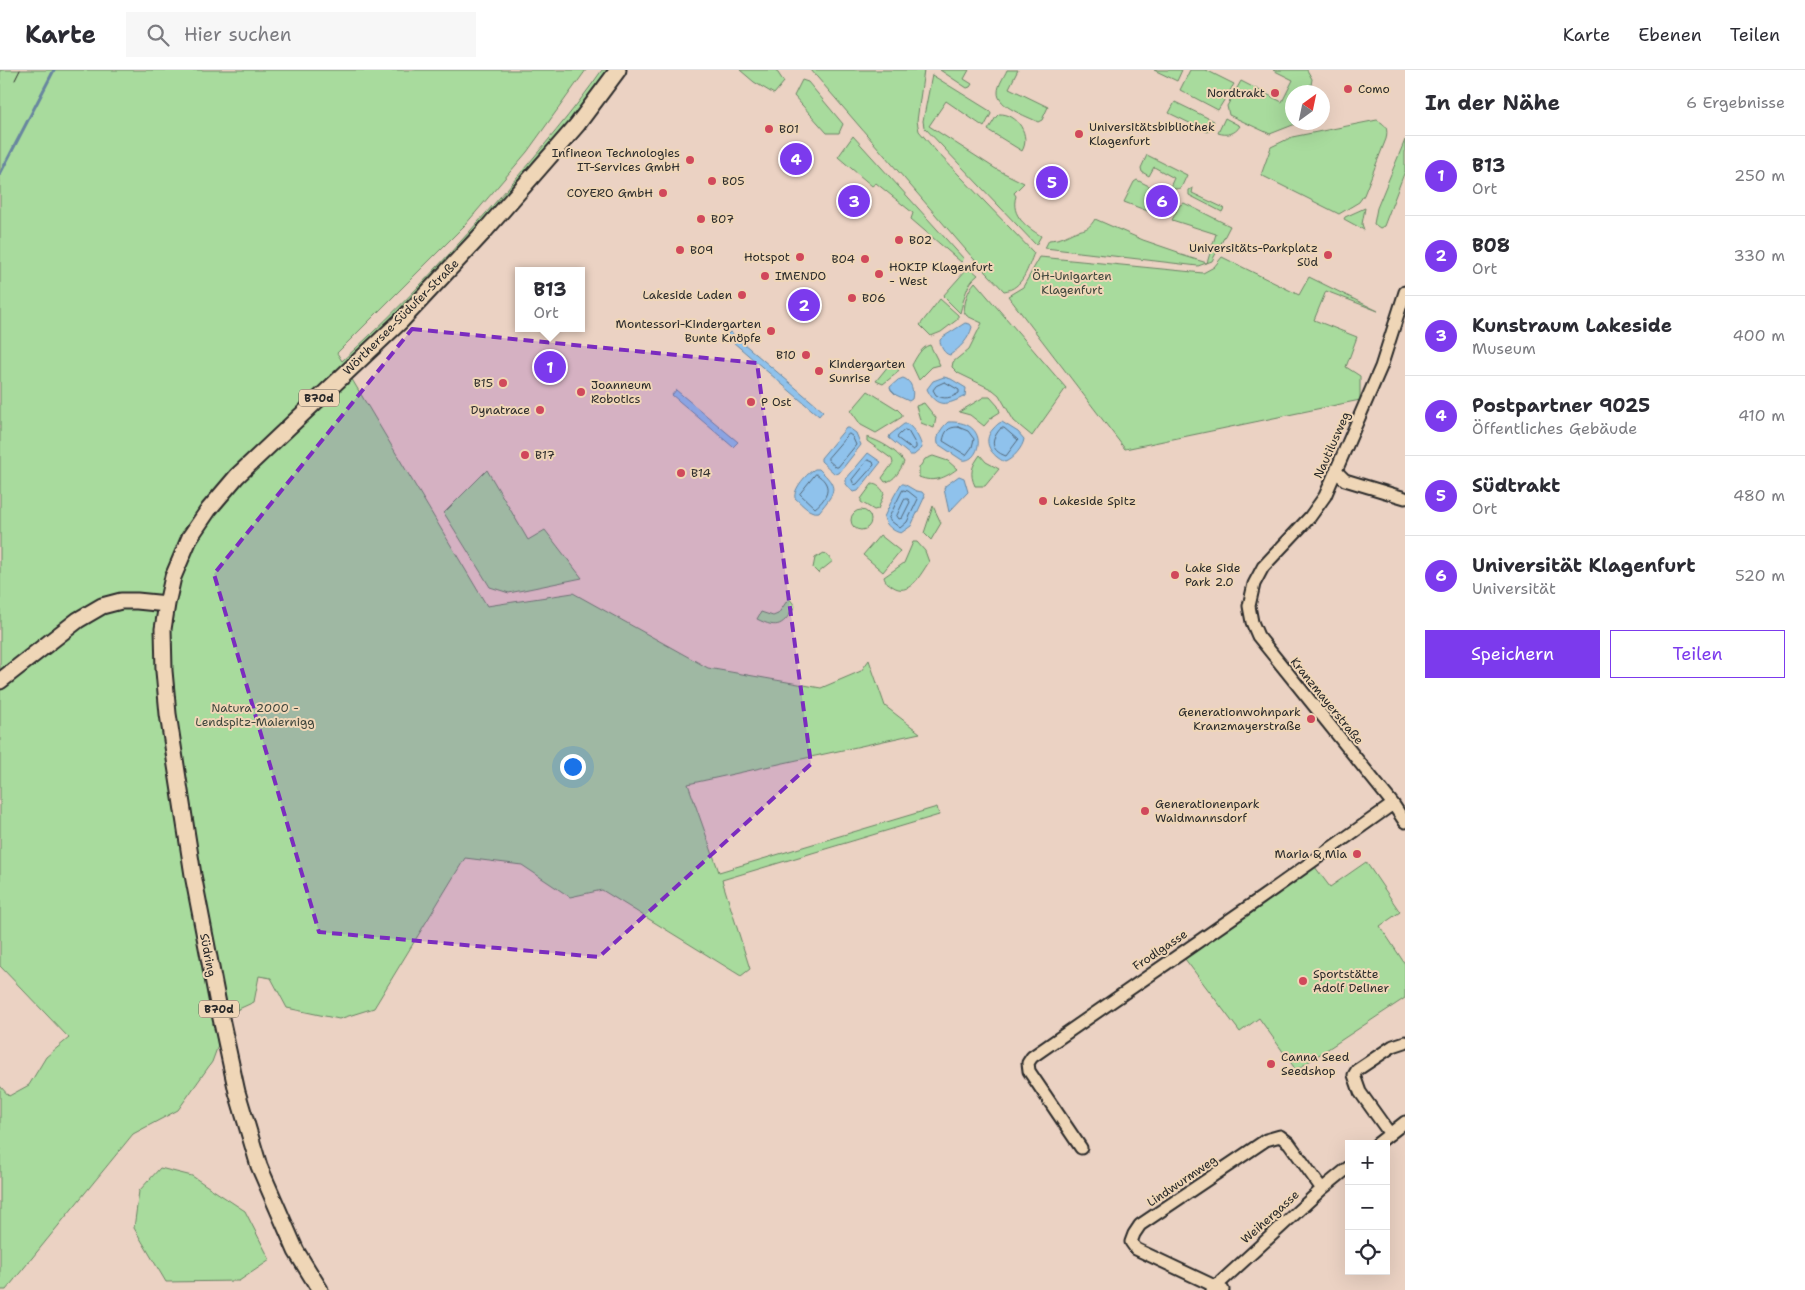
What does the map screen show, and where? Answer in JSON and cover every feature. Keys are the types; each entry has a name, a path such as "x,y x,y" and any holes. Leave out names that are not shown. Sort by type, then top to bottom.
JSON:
{"main road":[{"name":"Wörthersee-Südufer-Straße","path":"167,604 173,578 190,537 209,509 237,476 402,320 470,247 577,125 618,70"},
{"path":"0,682 78,620 102,606 129,601 150,601 167,604"},
{"name":"Südring","path":"167,604 163,629 168,714 192,875 233,1074 259,1166 296,1251 320,1290"}],"street":[{"name":"Nautilusweg","path":"1252,590 1264,567 1310,517 1325,496 1381,366 1405,292"},
{"path":"1336,471 1345,480 1405,498"},
{"name":"Kranzmayerstraße","path":"1252,590 1249,606 1252,622 1258,636 1394,804 1405,822"},
{"name":"Frodlgasse","path":"1081,1148 1029,1071 1028,1063 1032,1057 1394,804"},
{"path":"1390,1134 1360,1092 1354,1075 1357,1070 1393,1046 1405,1042"},
{"path":"1382,1140 1405,1122"},
{"name":"Lindwurmweg","path":"1217,1289 1136,1249 1132,1242 1134,1234 1140,1225 1266,1140 1280,1136 1289,1143 1322,1188"},
{"name":"Weihergasse","path":"1217,1289 1322,1188 1345,1170"}],"highlighted area":[{"path":"412,329 757,363 811,764 599,957 319,932 214,574"}],"green space":[{"name":"Natura 2000 - Lendspitz-Maiernigg","path":"0,70 586,70 527,152 465,225 337,353 342,361 447,256 544,145 580,101 602,70 607,70 547,149 515,187 449,260 344,366 487,606 573,593 708,668 821,688 861,671 869,660 885,706 920,733 688,784 719,872 937,807 939,815 722,880 750,969 741,976 602,890 570,897 522,865 465,858 374,1008 339,1019 287,1008 271,978 259,976 254,1002 230,1013 212,1062 178,1110 133,1134 6,1290 0,1290 0,1086 9,1096 29,1085 46,1057 69,1038 0,966"},
{"path":"740,70 776,70 784,82 774,94 754,82"},
{"path":"811,70 924,70 917,121 919,131 1034,253 1027,271 1016,286 1004,291 972,257"},
{"path":"940,70 969,70 964,79 972,84 967,88"},
{"path":"1007,70 1018,70 1009,88 1048,107 1042,120 1038,122 1007,107 1002,102 998,89"},
{"path":"1154,70 1182,70 1177,81"},
{"path":"1190,70 1206,70 1234,84 1218,110 1180,90"},
{"path":"1273,70 1307,70 1312,79 1311,85 1290,85 1293,80"},
{"path":"932,75 990,111 991,114 984,127 946,101 929,126 996,169 1024,183 1014,193 1016,196 1015,209 1025,225 1041,236 1036,245 924,127 923,121"},
{"path":"802,80 808,82 843,124 839,133 827,133 794,96"},
{"path":"1241,81 1282,102 1285,96 1285,128 1270,134 1229,115 1227,106"},
{"path":"1175,102 1214,121 1208,132 1169,113"},
{"path":"999,114 1012,117 1021,126 1025,139 1022,151 988,130"},
{"path":"1225,118 1240,126 1236,131 1230,134 1218,133"},
{"path":"1377,120 1383,124 1387,133 1364,195 1359,202 1339,214 1261,175 1271,147 1292,137"},
{"path":"853,136 964,259 961,262 911,219 913,213 876,183 872,186 838,157"},
{"path":"1405,140 1405,171 1384,226 1380,228 1374,224 1377,208"},
{"path":"1147,155 1187,175 1181,188 1170,187 1174,178 1154,167 1149,176 1142,172 1141,168"},
{"path":"1137,180 1173,198 1173,204 1166,218 1124,202 1134,182"},
{"path":"1193,188 1192,193 1224,208 1222,212 1189,195 1189,190"},
{"path":"1184,203 1230,226 1212,261 1207,263 1216,234 1172,220 1180,205"},
{"path":"1365,208 1362,224 1364,230 1344,219 1345,217"},
{"path":"1095,219 1143,240 1178,252 1178,254 1207,263 1198,266 1045,248 1049,240 1061,238 1085,229"},
{"name":"ÖH-Unigarten Klagenfurt","path":"1040,257 1203,273 1214,267 1222,257 1299,295 1309,277 1378,311 1326,291 1314,320 1357,337 1346,367 1360,376 1360,400 1125,449 1008,296 1023,287"},
{"path":"966,270 972,270 978,275 968,287 960,313 943,296"},
{"path":"975,282 1066,388 1032,436 1014,421 999,395 993,390 958,373 952,367 953,362 969,349 982,323 967,316 964,312 967,296"},
{"path":"940,299 958,315 958,319 941,332 931,336 920,325"},
{"path":"930,345 940,365 932,367 919,380 912,365 921,350"},
{"path":"893,360 900,367 897,373 883,384 876,381"},
{"path":"868,391 897,409 902,414 902,417 876,433 861,425 851,411"},
{"path":"984,397 990,397 998,406 1000,412 992,417 984,426 970,415 959,412"},
{"path":"924,403 936,418 934,428 921,423 916,406"},
{"path":"867,437 892,450 904,462 892,480 885,482 882,478 893,463 892,459 867,441"},
{"path":"980,455 986,462 999,469 985,486 975,486 972,470"},
{"path":"933,456 948,461 957,469 939,479 930,480 919,477 919,468 925,459"},
{"path":"487,470 528,540 545,530 582,578 509,593 490,587 444,513"},
{"path":"872,484 880,487 884,494 878,509 874,510 861,502 861,499"},
{"path":"933,506 941,523 931,540 924,533"},
{"path":"861,510 868,513 871,520 868,527 861,530 854,527 851,520 854,513"},
{"path":"880,535 900,551 883,572 863,555"},
{"path":"913,542 917,542 925,551 929,562 914,583 904,589 898,589 887,582 884,577 904,563"},
{"path":"824,553 833,561 818,573 813,568 815,558"},
{"path":"789,598 795,606 787,618 780,624 771,624 757,619 761,612 773,616 778,614"},
{"name":"Sportstätte Adolf Deliner","path":"1366,862 1400,912 1380,926 1405,964 1405,998 1296,1070 1259,1018 1240,1032 1185,959 1315,867 1330,887"},
{"path":"160,1168 192,1176 245,1211 270,1260 239,1281 166,1282 134,1228 139,1191"}],"water":[{"path":"965,323 970,324 972,327 964,343 950,355 946,353 940,340"},
{"path":"730,332 823,411 819,416 726,336"},
{"path":"944,377 966,388 965,396 948,403 934,400 927,389 933,381"},
{"path":"903,378 912,387 912,399 909,401 896,395 890,387"},
{"path":"676,390 738,442 733,447 672,395"},
{"path":"948,422 962,423 977,434 977,449 974,455 968,459 962,460 938,444 940,432"},
{"path":"1002,422 1018,432 1024,439 1022,446 1005,462 992,452 988,444 988,439 993,429"},
{"path":"904,424 907,424 917,434 922,448 914,455 910,455 889,438 890,435"},
{"path":"846,428 856,433 861,445 839,473 835,474 821,461 821,458"},
{"path":"868,453 881,462 858,491 853,492 846,484 846,479"},
{"path":"815,469 819,469 825,475 830,481 833,490 819,512 812,512 795,498 796,490 801,482"},
{"path":"959,476 964,478 968,492 949,512 944,489 945,486"},
{"path":"901,484 922,492 925,496 911,526 901,533 890,528 884,517"}],"waterway":[{"path":"0,174 54,70"}],"tram line":[{"path":"15,80 20,70"}],"place":[{"name":"Como","path":"1348,89"},
{"name":"Nordtrakt","path":"1275,93"},
{"name":"B01","path":"769,129"},
{"name":"Universitätsbibliothek Klagenfurt","path":"1079,134"},
{"name":"Postpartner 9025","path":"796,159"},
{"name":"Infineon Technologies IT-Services GmbH","path":"690,160"},
{"name":"B05","path":"712,181"},
{"name":"Südtrakt","path":"1052,182"},
{"name":"COYERO GmbH","path":"663,193"},
{"name":"Kunstraum Lakeside","path":"854,201"},
{"name":"Universität Klagenfurt","path":"1162,201"},
{"name":"B07","path":"701,219"},
{"name":"B02","path":"899,240"},
{"name":"B09","path":"680,250"},
{"name":"Universitäts-Parkplatz Süd","path":"1328,255"},
{"name":"Hotspot","path":"800,257"},
{"name":"B04","path":"865,259"},
{"name":"HOKIP Klagenfurt - West","path":"879,274"},
{"name":"IMENDO","path":"765,276"},
{"name":"Lakeside Laden","path":"742,295"},
{"name":"B06","path":"852,298"},
{"name":"B08","path":"804,305"},
{"name":"Montessori-Kindergarten Bunte Knöpfe","path":"771,331"},
{"name":"B10","path":"806,355"},
{"name":"B13","path":"550,367"},
{"name":"Kindergarten Sunrise","path":"819,371"},
{"name":"B15","path":"503,383"},
{"name":"Joanneum Robotics","path":"581,392"},
{"name":"P Ost","path":"751,402"},
{"name":"Dynatrace","path":"540,410"},
{"name":"B17","path":"525,455"},
{"name":"B14","path":"681,473"},
{"name":"Lakeside Spitz","path":"1043,501"},
{"name":"Lake Side Park 2.0","path":"1175,575"},
{"name":"Generationwohnpark Kranzmayerstraße","path":"1311,719"},
{"name":"Generationenpark Waidmannsdorf","path":"1145,811"},
{"name":"Maria & Mia","path":"1357,854"},
{"name":"Sportstätte Adolf Deliner","path":"1303,981"},
{"name":"Canna Seed Seedshop","path":"1271,1064"}]}
